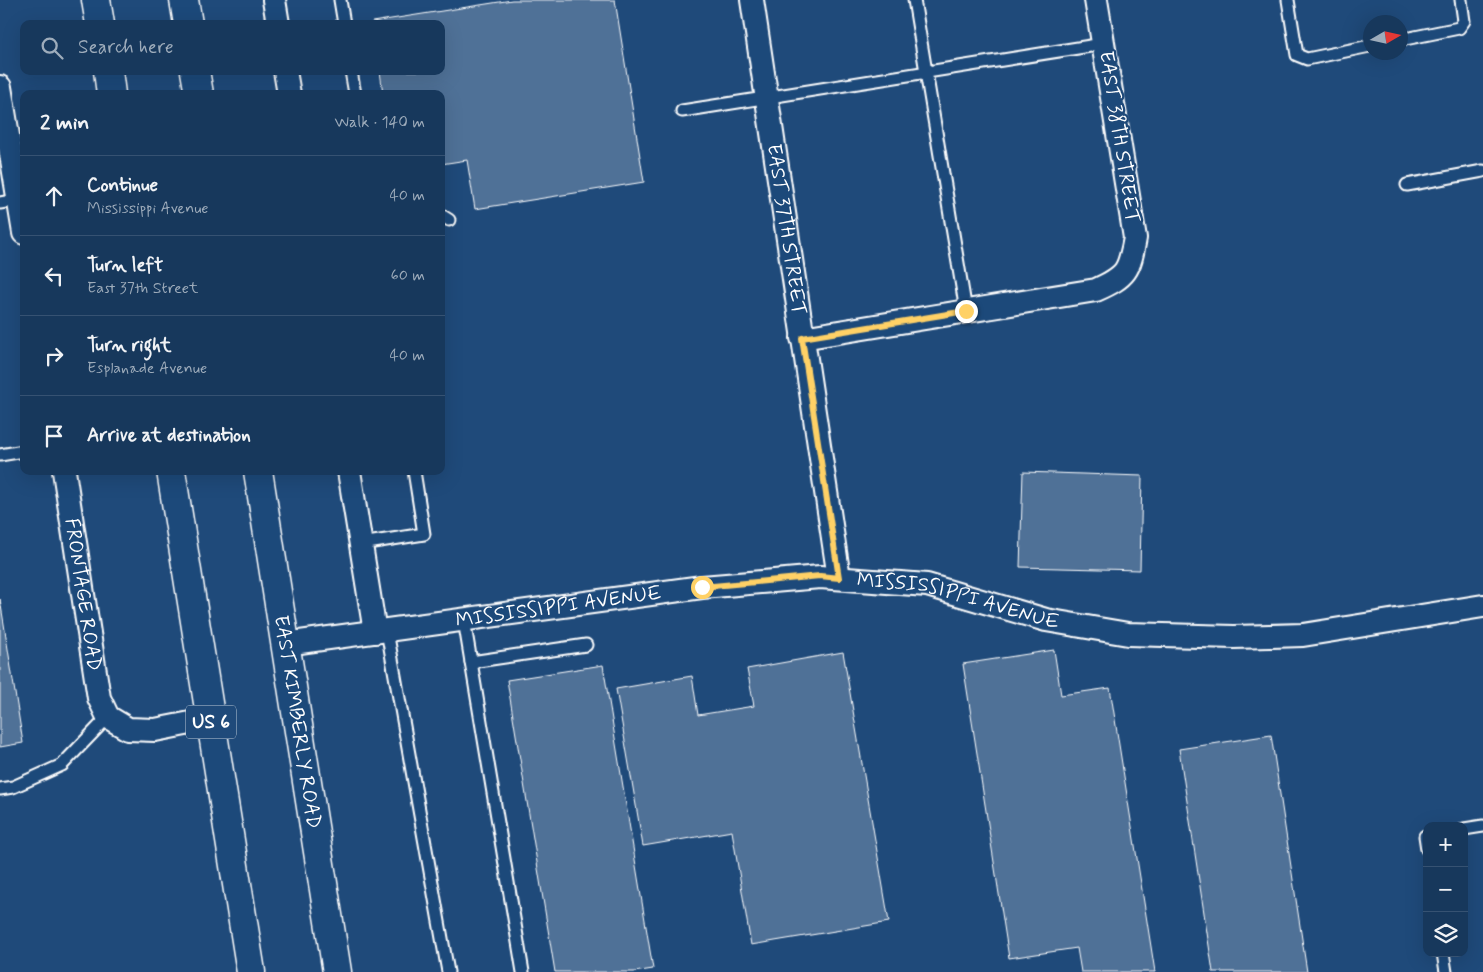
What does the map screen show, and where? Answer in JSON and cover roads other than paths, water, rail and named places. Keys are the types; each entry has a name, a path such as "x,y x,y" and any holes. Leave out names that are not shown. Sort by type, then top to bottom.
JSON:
{"main road":[{"path":"96,0 99,20"},
{"path":"184,0 187,20"},
{"path":"109,75 110,90"},
{"path":"196,75 198,90"},
{"name":"US 6","path":"172,475 251,972"},
{"name":"EAST KIMBERLY ROAD","path":"259,475 337,972"}],"street":[{"path":"274,0 277,20"},
{"name":"EAST 37TH STREET","path":"752,0 839,578"},
{"name":"EAST 38TH STREET","path":"966,311 1096,290 1125,274 1132,258 1135,238 1096,0"},
{"path":"286,75 288,90"},
{"path":"0,86 9,202 20,225"},
{"path":"802,338 966,311"},
{"name":"FRONTAGE ROAD","path":"65,475 99,698 108,717"},
{"path":"350,475 361,544 381,631"},
{"name":"MISSISSIPPI AVENUE","path":"285,644 702,587 820,576 927,585 1046,620 1128,634 1234,637 1303,635 1483,606"},
{"path":"108,717 128,729 155,730 211,718"}],"lane":[{"path":"340,0 343,20"},
{"path":"914,0 966,311"},
{"path":"1288,0 1297,55 1307,59 1363,47"},
{"path":"1408,38 1459,28 1464,21 1461,0"},
{"path":"682,111 1103,44"},
{"path":"352,75 354,90"},
{"path":"1407,185 1483,171"},
{"path":"0,455 20,452"},
{"path":"361,544 424,534 415,475"},
{"path":"464,620 523,972"},
{"path":"381,631 448,972"},
{"path":"471,662 586,645"},
{"path":"0,789 13,787 62,765 108,717"},
{"path":"1468,828 1483,826"},
{"path":"1444,957 1446,972"}]}
